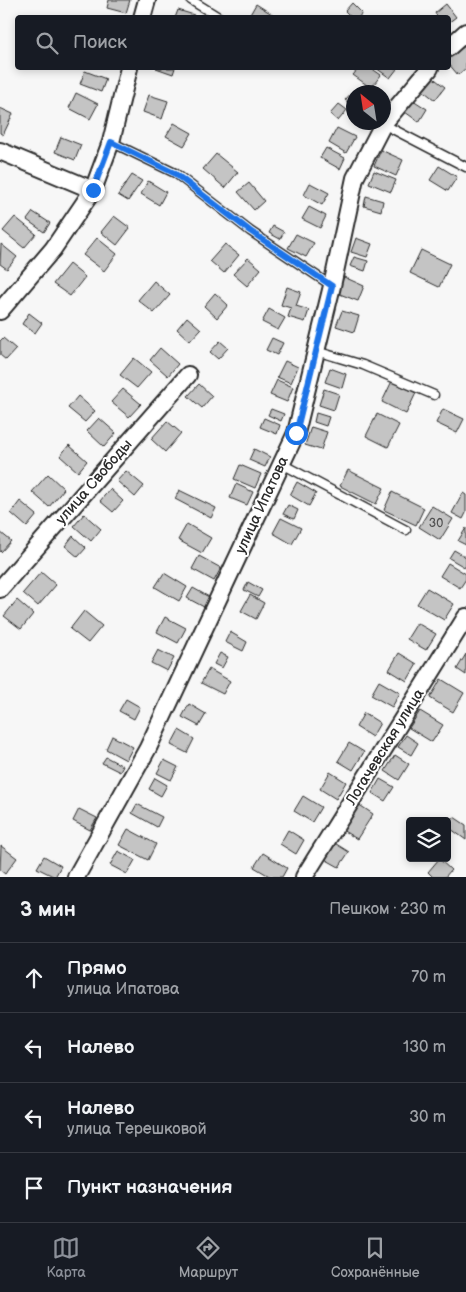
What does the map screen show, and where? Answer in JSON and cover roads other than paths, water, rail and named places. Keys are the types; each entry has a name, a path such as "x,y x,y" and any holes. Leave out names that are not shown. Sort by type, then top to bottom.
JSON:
{"street":[{"path":"143,15 147,0"},
{"path":"451,45 466,32"},
{"path":"0,311 53,248 93,190 111,142 129,70"},
{"name":"улица Ипатова","path":"391,115 428,70"},
{"name":"улица Ипатова","path":"76,877 148,748 296,433 332,286 355,178 381,130"},
{"path":"0,151 93,190"},
{"name":"улица Свободы","path":"0,589 188,375"},
{"name":"Логачевская улица","path":"304,877 466,617"}],"lane":[{"path":"191,0 215,15"},
{"path":"391,128 466,167"},
{"path":"111,142 174,173 250,231 332,286"},
{"path":"316,351 363,365 434,395"},
{"path":"281,464 406,530"}]}
